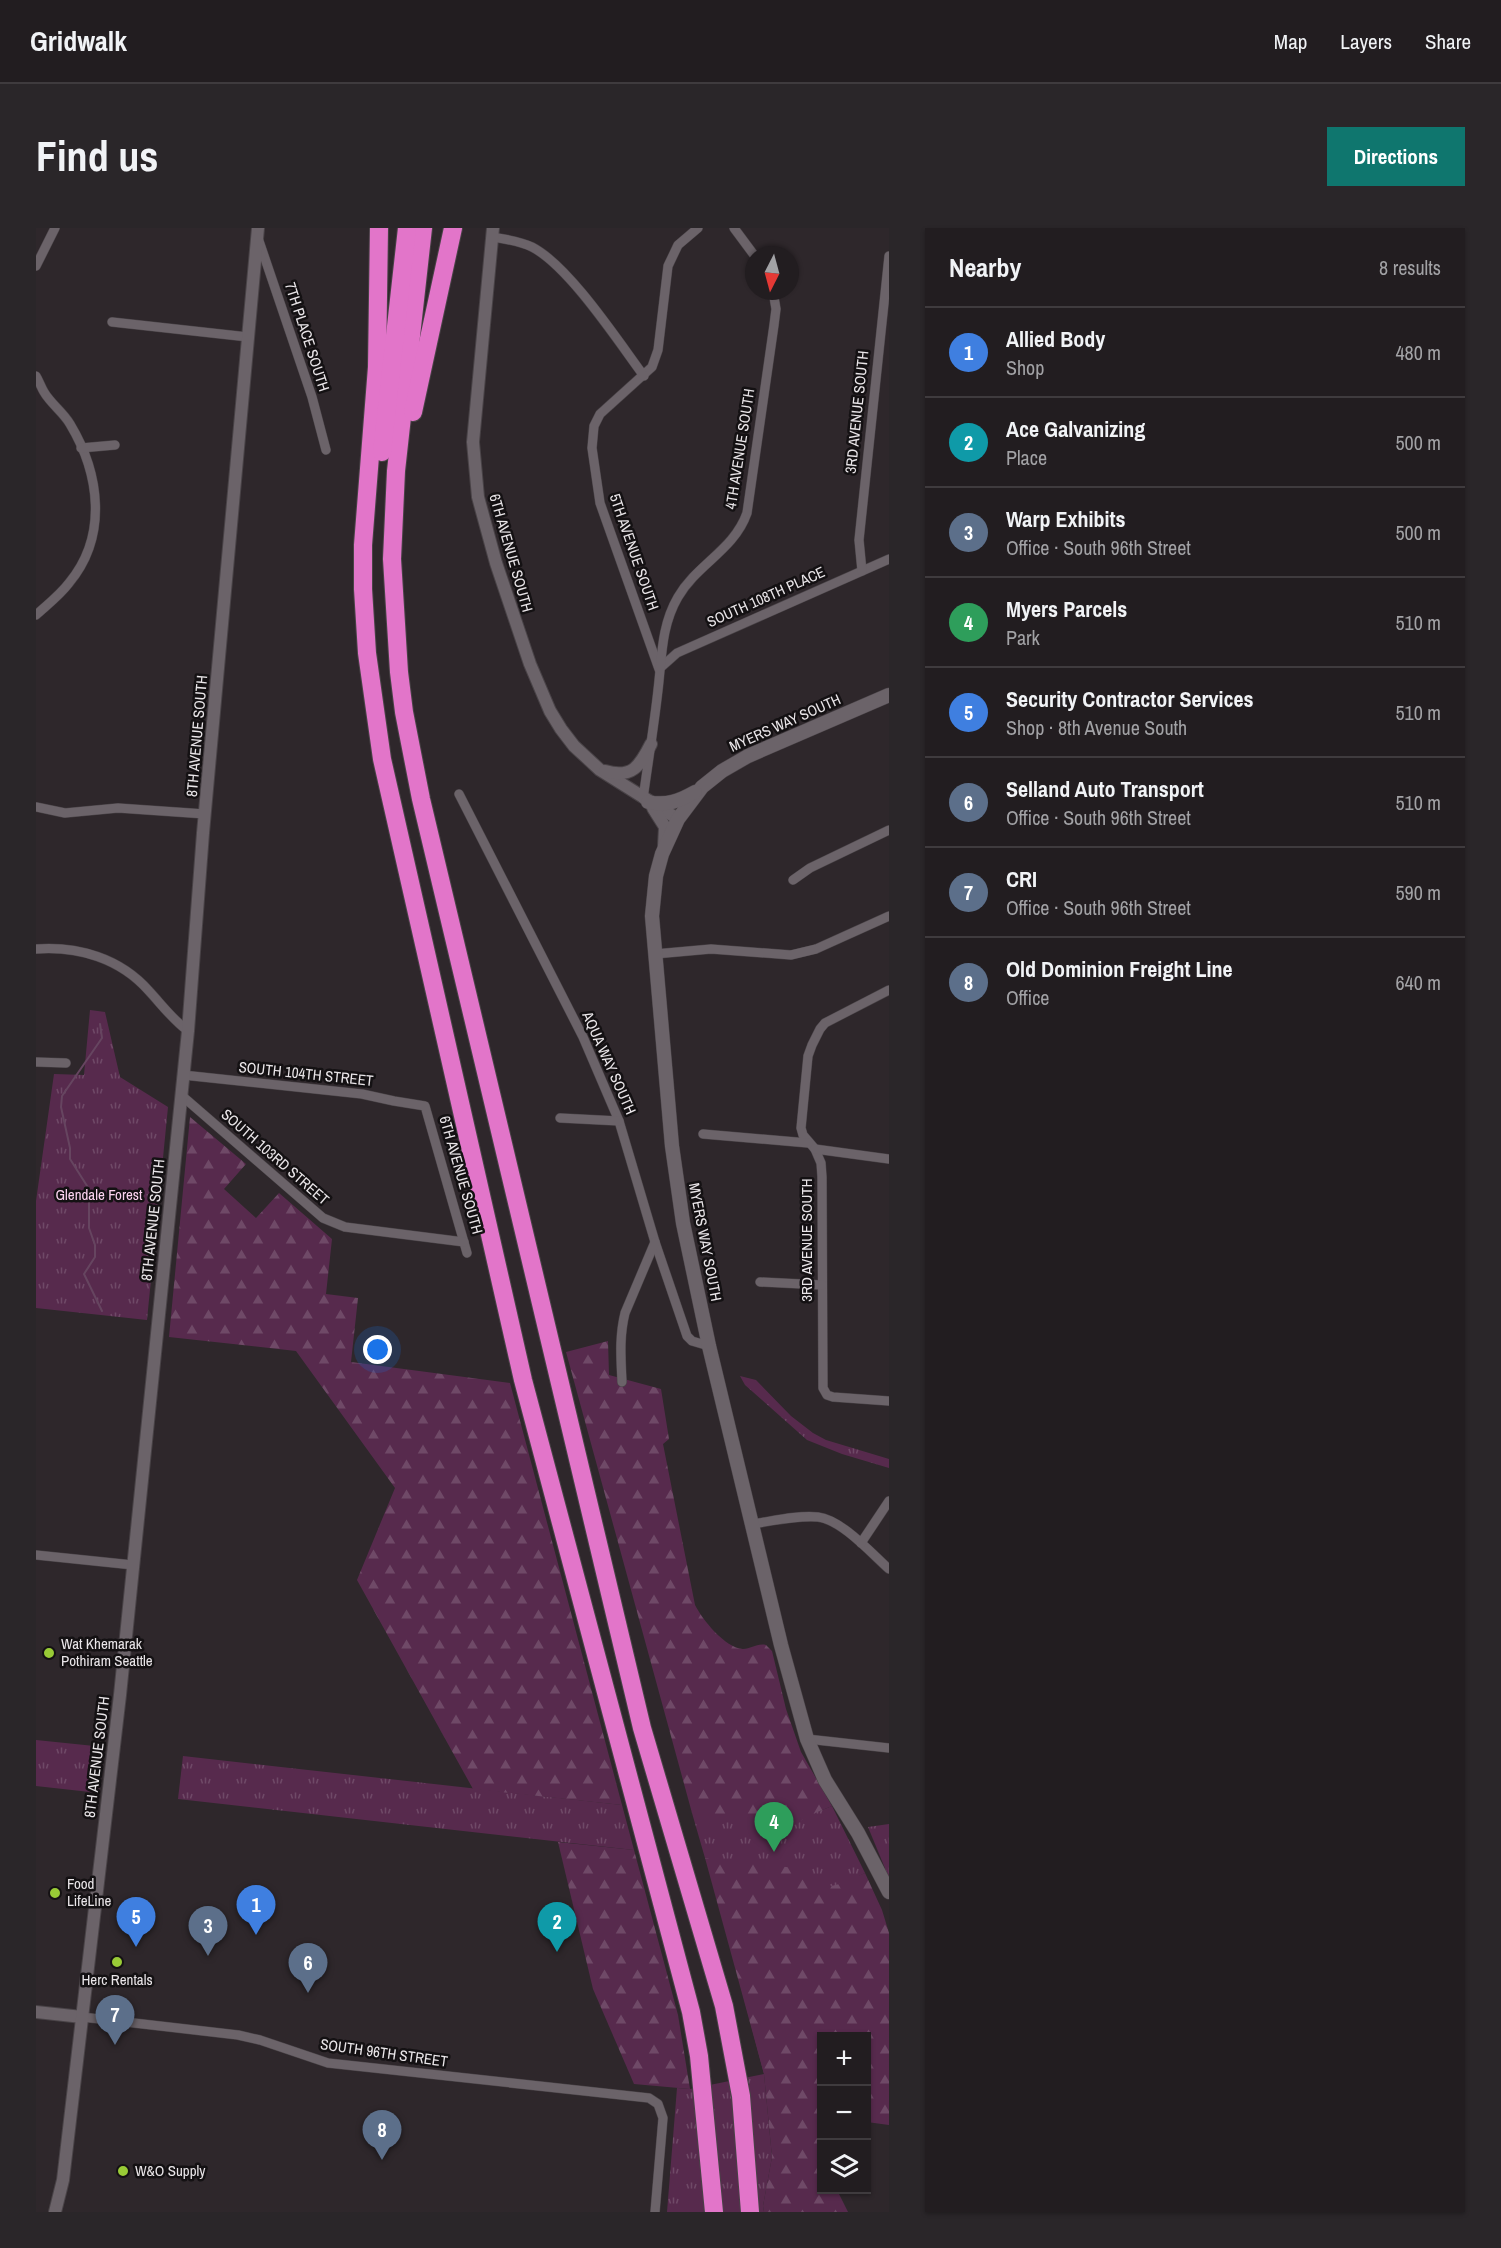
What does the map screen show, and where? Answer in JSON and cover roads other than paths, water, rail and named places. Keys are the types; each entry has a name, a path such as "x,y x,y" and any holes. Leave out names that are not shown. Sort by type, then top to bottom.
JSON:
{"highway":[{"path":"379,228 377,367 363,556 367,653 382,759 523,1380 691,2012 699,2056 714,2212"},
{"path":"373,693 370,631 371,571 407,228"},
{"path":"423,228 396,471 392,559 396,639 404,712 421,799 642,1728 724,2006 741,2096 750,2212"},
{"path":"396,471 412,418 453,228"}],"main road":[{"name":"MYERS WAY SOUTH","path":"889,695 748,756 722,771 702,788 678,819 662,854 652,903 676,1184 709,1346 781,1646 807,1740 825,1780 858,1833 889,1892"},
{"path":"646,800 658,804 672,803 702,788"}],"street":[{"path":"36,266 55,228"},
{"name":"5TH AVENUE SOUTH","path":"659,669 600,503 592,448 594,426 600,414 644,376 656,360 665,278 678,245 698,228"},
{"path":"734,228 747,246"},
{"name":"8TH AVENUE SOUTH","path":"55,2212 63,2180 120,1695 188,1031 256,230"},
{"name":"7TH PLACE SOUTH","path":"256,230 312,397 326,450"},
{"path":"492,232 531,247 554,262 612,332 644,376"},
{"name":"6TH AVENUE SOUTH","path":"492,232 473,442 480,505 499,574 545,701 567,738 600,770 678,819"},
{"name":"3RD AVENUE SOUTH","path":"862,570 859,540 889,256"},
{"name":"4TH AVENUE SOUTH","path":"646,800 664,631 678,596 693,578 724,549 740,528 747,513 774,325 774,300"},
{"path":"112,322 248,337"},
{"path":"36,376 45,393 71,426 92,475 97,510 85,558 70,582 36,615"},
{"path":"81,448 115,445"},
{"name":"SOUTH 108TH PLACE","path":"659,669 677,653 889,559"},
{"path":"600,770 616,774 632,770 639,766 651,744"},
{"name":"AQUA WAY SOUTH","path":"459,794 583,1037 619,1121 655,1242 687,1336 692,1341 709,1346"},
{"path":"646,800 665,827 666,838 662,854"},
{"path":"36,807 65,813 135,808 205,814"},
{"path":"793,880 810,868 889,830"},
{"path":"655,954 711,949 797,954 816,949 889,916"},
{"path":"36,949 75,950 105,958 148,989 174,1021 188,1031"},
{"name":"3RD AVENUE SOUTH","path":"889,990 833,1018 820,1029 808,1056 801,1118 801,1128 821,1163 823,1388 827,1395 889,1401"},
{"path":"36,1062 66,1064"},
{"name":"SOUTH 104TH STREET","path":"183,1075 362,1094 425,1106"},
{"name":"SOUTH 103RD STREET","path":"181,1095 323,1218 345,1227 464,1242"},
{"name":"6TH AVENUE SOUTH","path":"425,1106 467,1253"},
{"path":"560,1118 619,1121"},
{"path":"702,1134 811,1146 889,1159"},
{"path":"622,1382 620,1345 623,1319 655,1242"},
{"path":"760,1282 822,1285"},
{"path":"861,1543 889,1501"},
{"path":"752,1524 817,1517 831,1521 861,1543 889,1569"},
{"path":"36,1555 133,1565"},
{"path":"807,1740 889,1748"},
{"name":"SOUTH 96TH STREET","path":"36,2012 238,2035 328,2063 649,2098 658,2104 662,2111 663,2125 655,2212"}],"waterway":[{"path":"100,1024 102,1038 62,1096 61,1107 70,1148 70,1159 89,1189 89,1228 95,1245 95,1257 84,1274 102,1311"}],"place":[{"name":"Wat Khemarak Pothiram Seattle","path":"49,1653"},
{"name":"Myers Parcels","path":"774,1852"},
{"name":"Food LifeLine","path":"55,1893"},
{"name":"Allied Body","path":"256,1935"},
{"name":"Security Contractor Services","path":"136,1947"},
{"name":"Ace Galvanizing","path":"557,1952"},
{"name":"Warp Exhibits","path":"208,1956"},
{"name":"Herc Rentals","path":"117,1962"},
{"name":"Selland Auto Transport","path":"308,1993"},
{"name":"CRI","path":"115,2045"},
{"name":"Old Dominion Freight Line","path":"382,2160"},
{"name":"W&O Supply","path":"123,2171"}],"park label":[{"name":"Glendale Forest","path":"99,1195"}]}
